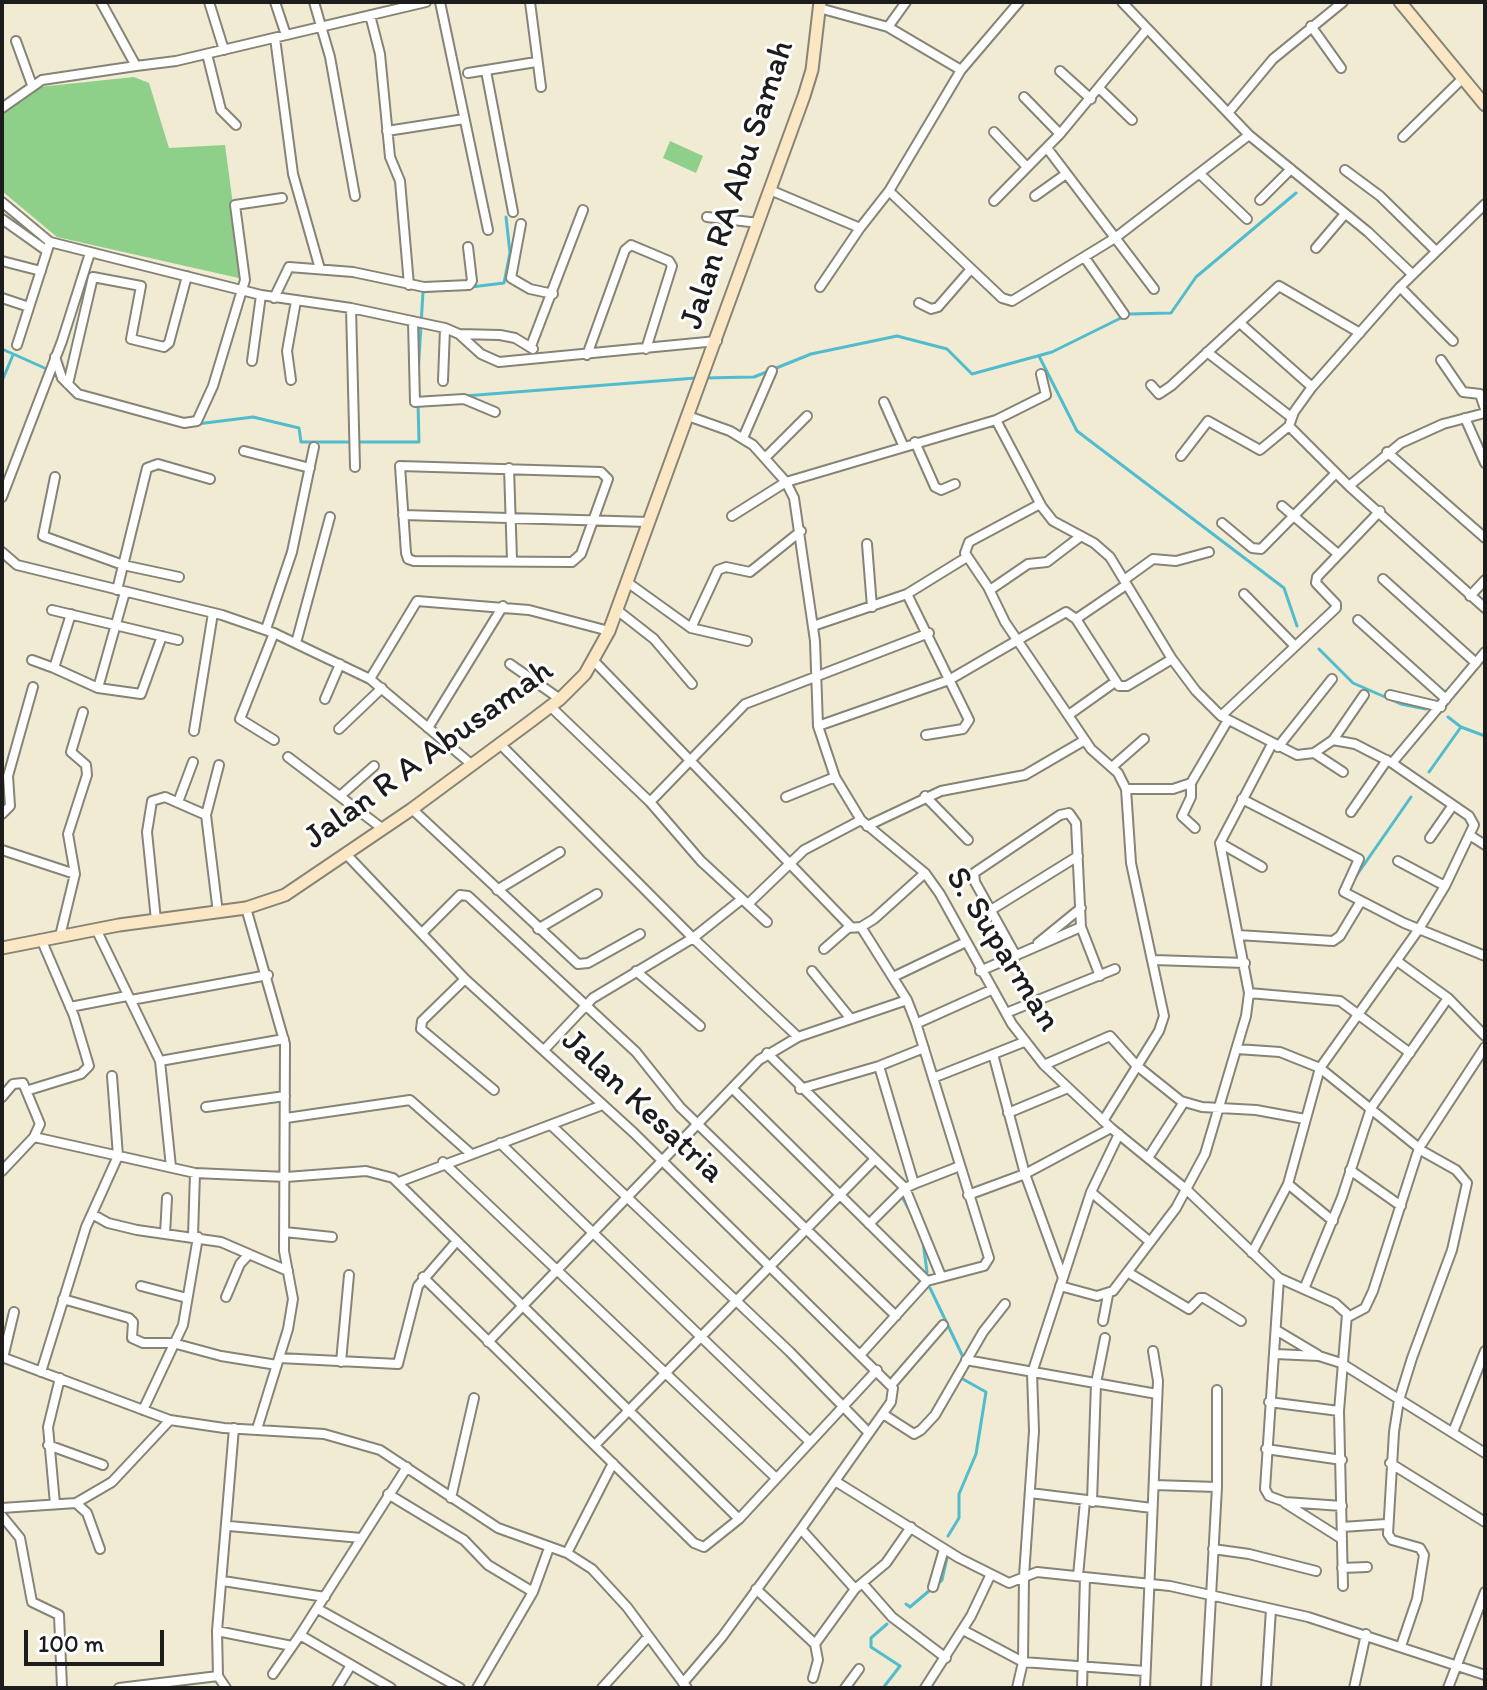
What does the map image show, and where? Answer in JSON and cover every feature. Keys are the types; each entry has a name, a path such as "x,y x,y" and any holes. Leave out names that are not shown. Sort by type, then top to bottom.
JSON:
{"street":[{"path":"101,2 136,66"},
{"path":"209,2 224,50"},
{"path":"275,2 286,35"},
{"path":"314,2 322,26 355,196"},
{"path":"2,108 32,85 47,78 207,54 426,2"},
{"path":"440,2 488,230"},
{"path":"530,2 541,87"},
{"path":"888,27 906,2"},
{"path":"820,287 889,191 961,70 1019,2"},
{"path":"1122,2 1249,135 1412,274"},
{"path":"1228,113 1273,59 1343,2"},
{"path":"1401,2 1485,105"},
{"path":"819,5 888,27 961,70"},
{"name":"Jalan RA Abu Samah","path":"703,378 812,70 819,5"},
{"path":"370,15 380,54 390,157 400,181 409,285"},
{"path":"1311,26 1341,68"},
{"path":"994,201 1060,134 1147,29"},
{"path":"275,38 293,174 320,269"},
{"path":"16,41 32,85"},
{"path":"207,54 220,108 236,125"},
{"path":"468,73 536,62"},
{"path":"486,71 513,212"},
{"path":"1060,71 1091,99"},
{"path":"1403,137 1463,78"},
{"path":"1100,89 1132,120"},
{"path":"1024,97 1060,134"},
{"path":"387,131 464,119"},
{"path":"994,132 1027,167"},
{"path":"889,191 1002,298 1012,301 1115,238 1249,135"},
{"path":"1047,148 1154,289"},
{"path":"1260,200 1291,169"},
{"path":"1345,170 1380,196 1436,251"},
{"path":"1035,196 1066,174"},
{"path":"1200,174 1247,219"},
{"path":"770,190 860,228"},
{"path":"55,357 68,384 81,395 184,423 194,423 205,409 243,291 245,271 235,205 282,198"},
{"path":"2,202 48,246"},
{"path":"1181,456 1208,421 1260,450 1267,448 1290,421 1312,387 1400,287 1485,204"},
{"path":"531,346 583,210"},
{"path":"1316,248 1345,214"},
{"path":"707,217 759,223"},
{"path":"2,219 48,246 90,253 274,298 351,308 445,328 459,334 481,354 499,362 717,341"},
{"path":"521,224 511,278 530,289 553,294"},
{"path":"587,355 629,245 669,261 672,266 646,349"},
{"path":"17,345 48,246"},
{"path":"274,298 287,268 353,272 409,285 441,288 471,284 468,247"},
{"path":"2,497 90,253"},
{"path":"1085,258 1124,314"},
{"path":"2,261 41,271"},
{"path":"919,303 935,309 971,269"},
{"path":"68,384 93,277 141,286 131,339 164,347 169,343 187,276"},
{"path":"1151,385 1159,394 1281,286 1360,333"},
{"path":"1400,287 1453,341"},
{"path":"252,361 261,295"},
{"path":"2,298 29,307"},
{"path":"291,380 287,351 296,301"},
{"path":"351,308 355,467"},
{"path":"419,322 418,402 464,399 495,412"},
{"path":"1241,324 1312,387"},
{"path":"443,381 445,328"},
{"path":"459,334 500,335 531,346 538,356"},
{"path":"1207,352 1290,421 1349,486 1485,608"},
{"path":"1349,486 1387,452 1421,432 1485,411 1480,394 1463,392 1441,360"},
{"path":"743,438 772,371"},
{"path":"732,516 786,482 996,420 1046,395 1041,374"},
{"name":"Jalan R A Abusamah","path":"2,948 96,929 246,908 285,895 412,809 555,702 594,661 609,631 703,378"},
{"path":"884,402 903,445"},
{"name":"S. Suparman","path":"688,416 743,438 786,482 801,531 813,626 818,726 835,777 864,823 925,873 1024,1042 1068,1088 1187,1190 1279,1278 1335,1303 1348,1317"},
{"path":"765,458 807,416"},
{"path":"1465,418 1485,463"},
{"path":"996,420 1040,504 1053,521 1110,557 1172,659 1196,691 1224,718 1297,755 1314,753 1333,740 1364,695"},
{"path":"915,442 935,487 941,490 955,484"},
{"path":"274,740 240,719 270,631 292,552 314,447"},
{"path":"244,451 310,468"},
{"path":"1387,452 1485,538"},
{"path":"98,688 115,625 123,565 147,468 158,464 210,479"},
{"path":"400,466 604,473 608,479 581,554 575,560 411,561 406,553 403,515 400,466"},
{"path":"509,468 512,560"},
{"path":"1222,523 1258,549 1336,473"},
{"path":"55,477 43,536 123,565 179,577"},
{"path":"968,1195 1025,1174 1107,1124 1136,1065 1159,1031 1164,1016 1131,863 1126,789 1112,767 1099,759 1085,740 1005,622 965,549 969,542 1040,504"},
{"path":"1282,506 1338,554"},
{"path":"1195,828 1182,816 1191,797 1191,783 1224,718 1294,645 1336,608 1316,579 1380,511"},
{"path":"403,515 594,518 649,522"},
{"path":"296,643 330,517"},
{"path":"691,628 718,570 726,567 750,572 801,531"},
{"path":"990,590 1028,564 1047,562 1081,536"},
{"path":"867,544 872,607"},
{"path":"2,552 17,565 213,613 270,631 370,679 470,763"},
{"path":"1076,619 1153,559 1176,561 1209,552"},
{"path":"813,626 907,594 967,557"},
{"path":"1383,579 1476,663"},
{"path":"1470,596 1485,580"},
{"path":"627,582 691,628 747,641"},
{"path":"907,594 968,715 968,724 963,729 926,735"},
{"path":"1244,594 1294,645"},
{"path":"370,679 417,601 503,606 609,631"},
{"path":"428,728 503,606"},
{"path":"52,610 178,640"},
{"path":"617,610 654,639 692,684"},
{"path":"194,731 213,613"},
{"path":"818,726 949,680 1064,613 1076,619 1115,682 1127,686 1172,659"},
{"path":"54,668 71,614"},
{"path":"1358,620 1443,703"},
{"path":"650,802 745,704 769,692 816,679 929,633"},
{"path":"32,660 98,688 141,694 162,636"},
{"path":"1351,812 1485,652"},
{"path":"594,661 856,927 907,1000 988,1261 984,1266 927,1281 861,1354"},
{"path":"325,699 340,664"},
{"path":"510,664 555,702 701,861 767,922"},
{"path":"1103,1321 1108,1295 1129,1273 1187,1190 1205,1154 1237,1049 1249,993 1220,843 1275,745 1332,679"},
{"path":"1070,714 1115,682"},
{"path":"2,814 10,806 8,776 33,687"},
{"path":"339,729 382,688"},
{"path":"1390,695 1443,703"},
{"path":"60,936 75,874 68,834 87,775 86,765 74,757 71,747 83,712"},
{"path":"1112,767 1144,739"},
{"path":"544,1050 586,1006 745,901 816,841 925,796 1025,775 1085,740"},
{"path":"1252,1253 1288,1184 1320,1068 1360,1016 1419,929 1445,886 1474,825 1469,816 1390,762 1355,744 1333,740"},
{"path":"499,743 693,938 798,1037"},
{"path":"1314,753 1343,772"},
{"path":"288,757 383,829"},
{"path":"178,802 193,762"},
{"path":"218,913 206,815 219,765"},
{"path":"340,796 374,766"},
{"path":"786,797 835,777"},
{"path":"1126,789 1173,789 1191,783"},
{"path":"925,796 968,840"},
{"path":"156,920 147,832 150,807 159,797 206,815"},
{"path":"1242,799 1359,859 1344,889 1361,901 1485,956"},
{"path":"1430,838 1453,805"},
{"path":"412,809 538,929 581,965 640,934"},
{"path":"1016,956 975,882 976,870 1060,815 1069,813 1075,819 1081,927 1100,976"},
{"path":"1474,825 1485,821"},
{"path":"1471,836 1485,845"},
{"path":"1220,843 1262,867"},
{"path":"2,850 75,874"},
{"path":"497,890 560,852"},
{"name":"Jalan Kesatria","path":"346,854 465,979 663,1162 892,1384"},
{"path":"991,910 1078,856"},
{"path":"1398,861 1445,886"},
{"path":"824,949 889,907 925,873"},
{"path":"538,929 597,894"},
{"path":"422,933 460,895 466,895 636,1052 660,1086 896,1316"},
{"path":"1238,935 1333,941 1344,931 1361,901"},
{"path":"246,908 268,975 284,1039 285,1232 292,1312 257,1429"},
{"path":"1031,949 1081,908"},
{"path":"980,971 1081,927"},
{"path":"96,929 160,1061 171,1167"},
{"path":"29,1090 87,1070 89,1061 41,939"},
{"path":"893,977 966,942"},
{"path":"1154,960 1245,963"},
{"path":"1397,961 1448,998 1485,1036"},
{"path":"1006,1013 1115,969"},
{"path":"636,971 700,1026"},
{"path":"812,971 851,1019"},
{"path":"70,1007 268,975"},
{"path":"465,979 422,1021 421,1029 494,1090"},
{"path":"920,1022 991,990"},
{"path":"1249,993 1334,998 1410,1053"},
{"path":"1304,1289 1333,1221 1371,1108 1448,998"},
{"path":"488,1342 767,1053 798,1037 907,1000"},
{"path":"1044,1065 1110,1036 1136,1065 1184,1102 1305,1119"},
{"path":"160,1061 284,1039"},
{"path":"933,1078 1024,1042"},
{"path":"1343,1586 1339,1411 1341,1363 1348,1317 1361,1312 1369,1302 1419,1148 1485,1047"},
{"path":"800,1089 879,1066 924,1048"},
{"path":"1237,1049 1280,1052 1320,1068 1419,1148 1462,1176 1467,1191 1452,1250 1399,1400 1386,1524 1389,1537 1420,1548 1424,1555 1417,1599 1401,1646"},
{"path":"767,1053 800,1089 875,1159 910,1186"},
{"path":"993,1054 1025,1174 1062,1282"},
{"path":"879,1066 910,1186 941,1276"},
{"path":"41,1372 92,1214 118,1156 112,1076"},
{"path":"2,1097 19,1082 29,1090 40,1124 34,1137 2,1171"},
{"path":"732,1088 927,1281"},
{"path":"1008,1113 1068,1088"},
{"path":"206,1107 285,1096"},
{"path":"286,1118 406,1099 418,1104 470,1153"},
{"path":"1148,1158 1184,1102"},
{"path":"399,1182 443,1162 600,1106"},
{"path":"551,1125 738,1302 869,1433"},
{"path":"1017,1688 1023,1662 1024,1576 1034,1431 1032,1373 1091,1192 1119,1134"},
{"path":"34,1137 195,1173 286,1177 366,1171 399,1182 456,1242 739,1519"},
{"path":"500,1143 810,1442"},
{"path":"595,1445 875,1159"},
{"path":"443,1162 776,1478"},
{"path":"869,1224 910,1186 960,1166"},
{"path":"1350,1170 1401,1206"},
{"path":"143,1410 183,1325 195,1237 195,1173"},
{"path":"1288,1184 1333,1221"},
{"path":"1091,1192 1149,1241"},
{"path":"165,1234 167,1198"},
{"path":"92,1214 115,1225 195,1237 249,1254 288,1271"},
{"path":"285,1232 332,1237"},
{"path":"63,1299 129,1318 133,1322 132,1338 139,1342 173,1343 221,1356 278,1361 398,1364 413,1299 423,1277 456,1242"},
{"path":"226,1297 240,1264 249,1254"},
{"path":"1129,1273 1189,1309 1204,1298 1241,1321"},
{"path":"341,1362 349,1275"},
{"path":"423,1277 698,1546 712,1545 739,1519 877,1370"},
{"path":"1279,1278 1265,1489 1269,1496 1285,1502 1342,1539"},
{"path":"1062,1282 1108,1295"},
{"path":"141,1286 187,1298"},
{"path":"883,1414 914,1434 921,1430 935,1415 966,1360 1005,1304"},
{"path":"14,1312 3,1358 170,1420 345,1439 380,1450 498,1528 567,1553 603,1579 685,1686 883,1414 891,1402 892,1384 943,1325"},
{"path":"1276,1330 1319,1356 1341,1363 1485,1453"},
{"path":"1082,1688 1082,1577 1096,1383 1105,1338"},
{"path":"1148,1687 1145,1671 1147,1583 1157,1394 1153,1351"},
{"path":"1453,1432 1485,1351"},
{"path":"1275,1354 1319,1356"},
{"path":"966,1360 1157,1394"},
{"path":"55,1504 48,1445 60,1378"},
{"path":"1206,1688 1217,1487 1217,1390"},
{"path":"451,1498 474,1398"},
{"path":"1269,1402 1339,1411"},
{"path":"2,1508 76,1503 112,1482 170,1420"},
{"path":"226,1688 218,1676 217,1631 229,1526 234,1428"},
{"path":"48,1445 103,1465"},
{"path":"1266,1449 1342,1460"},
{"path":"567,1553 613,1463"},
{"path":"1390,1463 1485,1522"},
{"path":"273,1674 318,1609 407,1467"},
{"path":"835,1481 990,1576 1013,1583 1037,1572 1147,1583 1210,1595 1366,1634 1485,1675"},
{"path":"1154,1485 1217,1487"},
{"path":"1030,1493 1152,1508"},
{"path":"388,1494 464,1540 488,1565 533,1592"},
{"path":"1285,1502 1342,1506"},
{"path":"76,1503 87,1513 100,1549"},
{"path":"2,1516 20,1538 32,1602 59,1615 62,1688"},
{"path":"1342,1527 1386,1524"},
{"path":"229,1526 361,1538"},
{"path":"815,1644 859,1586 886,1563 911,1527"},
{"path":"801,1529 892,1617 946,1658"},
{"path":"477,1688 533,1592 549,1548"},
{"path":"933,1587 944,1549"},
{"path":"1213,1549 1249,1554 1316,1571"},
{"path":"1342,1568 1367,1567"},
{"path":"925,1688 963,1630 990,1576"},
{"path":"223,1581 325,1597"},
{"path":"756,1589 815,1644 818,1660 813,1678"},
{"path":"1448,1688 1485,1592"},
{"path":"318,1609 460,1688"},
{"path":"1266,1688 1271,1609"},
{"path":"963,1630 1023,1662 1145,1671"},
{"path":"217,1631 292,1646"},
{"path":"1354,1688 1366,1634"},
{"path":"300,1635 391,1688"},
{"path":"602,1688 648,1637"},
{"path":"337,1688 351,1665"},
{"path":"845,1688 859,1669"},
{"path":"119,1688 218,1676"}],"green space":[{"path":"134,77 149,83 169,148 225,145 243,279 57,237 2,191 2,114 39,87"},
{"path":"670,141 703,156 696,173 663,158"}],"waterway":[{"path":"703,378 754,377 811,354 897,336 947,349 972,374 1052,352 1129,314 1171,313 1196,277 1296,193"},
{"path":"471,287 504,283 510,253 506,217"},
{"path":"418,375 423,292 440,290"},
{"path":"2,349 49,370"},
{"path":"2,381 13,355"},
{"path":"1039,356 1077,431 1284,588 1297,626"},
{"path":"464,396 696,378"},
{"path":"181,426 253,417 299,428 301,442 419,442 418,402"},
{"path":"1319,649 1353,683 1401,704 1426,709"},
{"path":"1448,717 1461,727 1485,736"},
{"path":"1429,772 1461,727"},
{"path":"1354,879 1411,797"},
{"path":"901,1195 911,1213"},
{"path":"923,1242 927,1272"},
{"path":"930,1288 965,1361"},
{"path":"948,1536 959,1518 959,1494 976,1454 986,1392 961,1378 963,1375"},
{"path":"906,1604 910,1607 942,1580 947,1558"},
{"path":"883,1688 900,1666 871,1647 871,1638 887,1624"}]}
